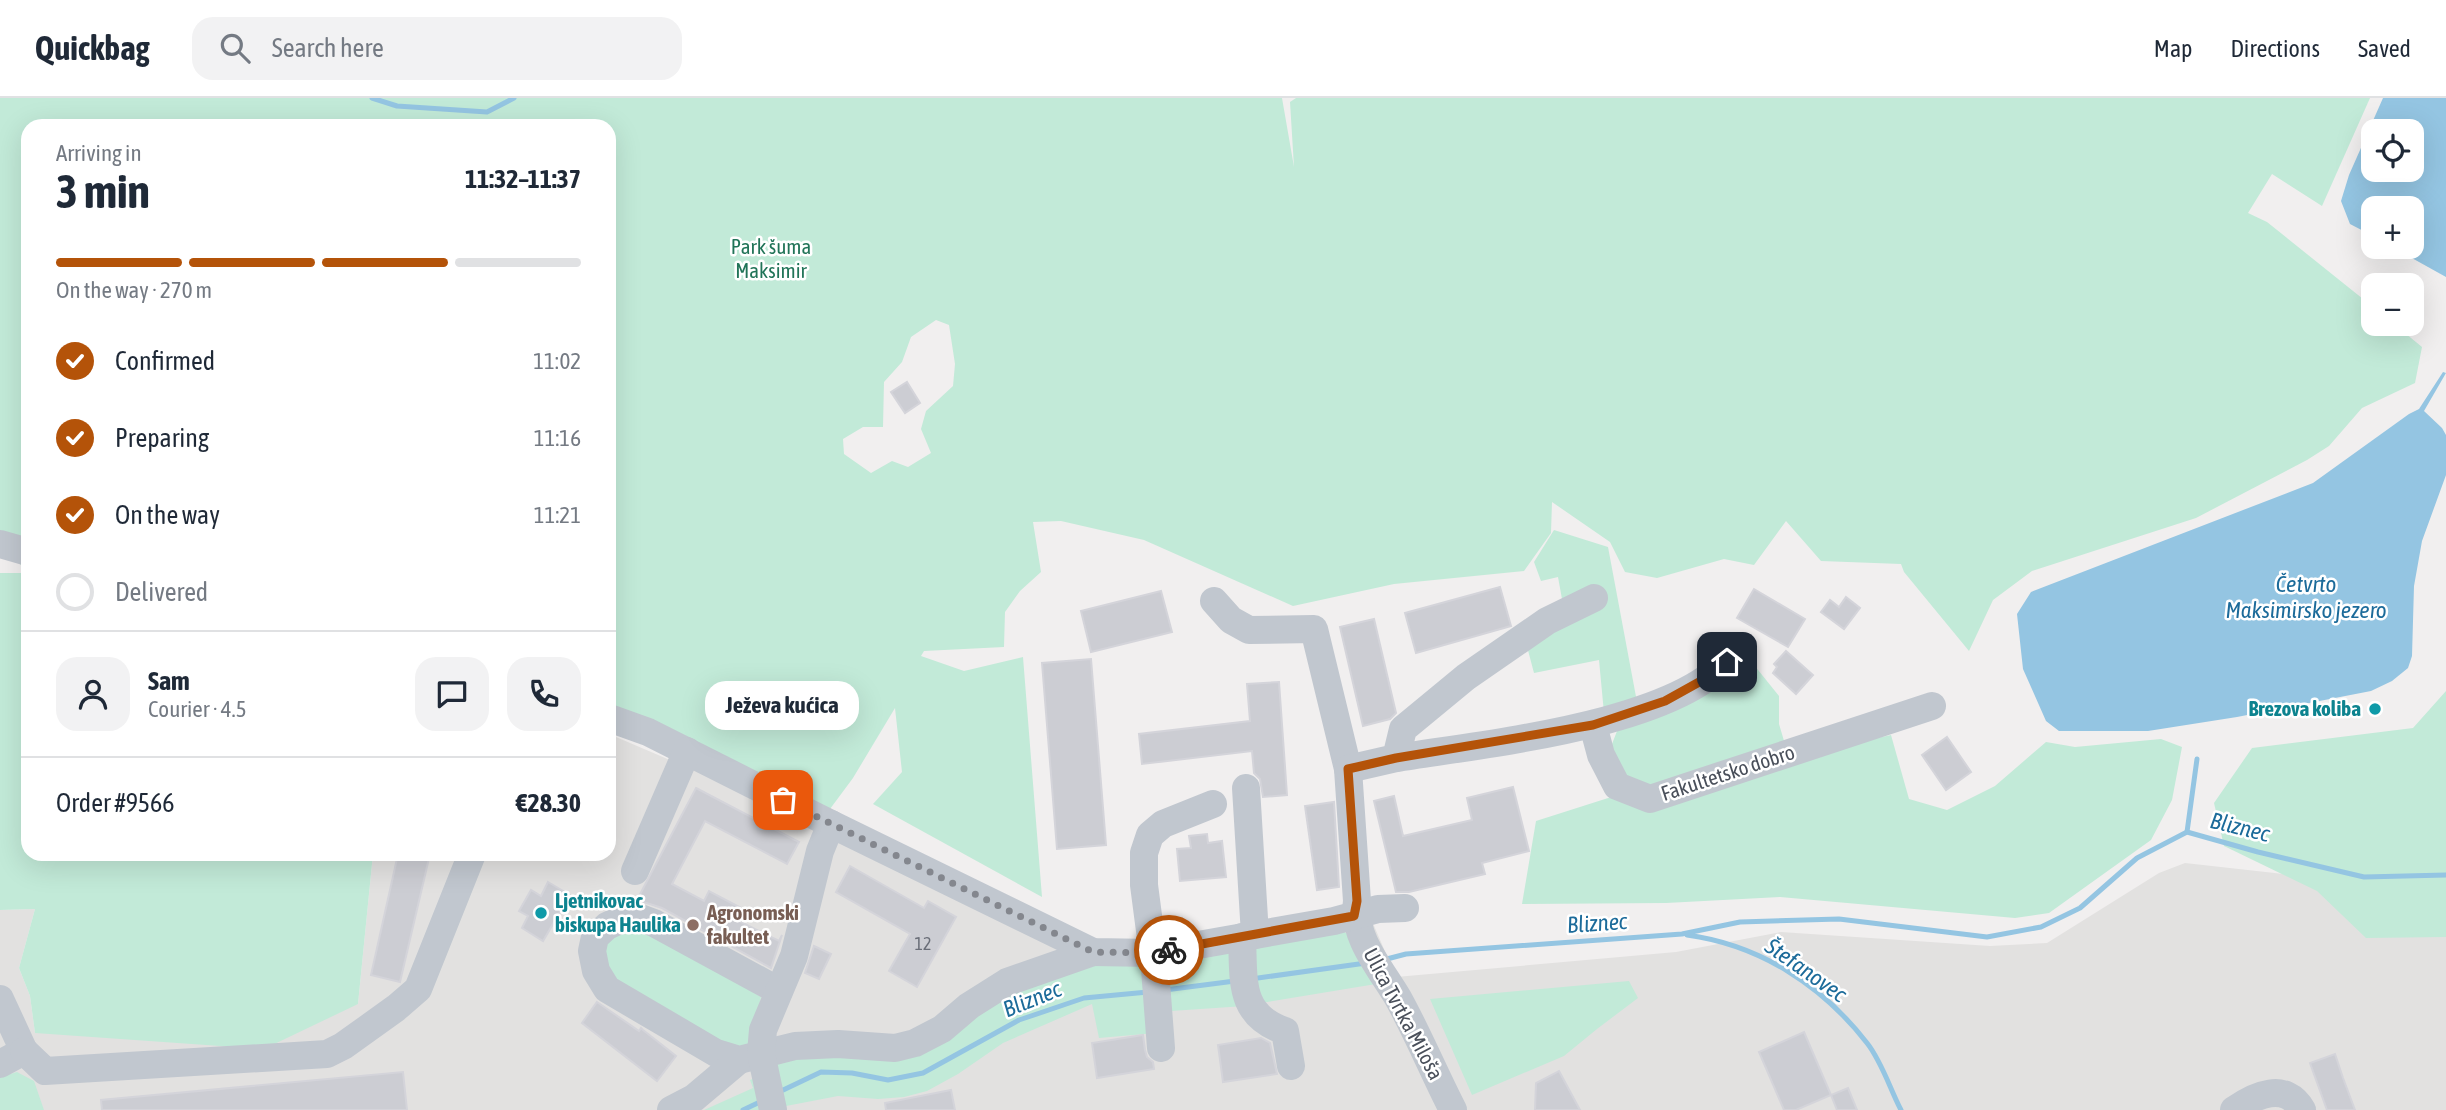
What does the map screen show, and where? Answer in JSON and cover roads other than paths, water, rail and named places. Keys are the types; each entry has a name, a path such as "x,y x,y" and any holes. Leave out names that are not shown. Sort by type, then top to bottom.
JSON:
{"street":[{"path":"0,544 21,550"},
{"path":"1396,758 1403,729 1466,677 1547,621 1594,598"},
{"path":"1214,601 1231,620 1249,631 1314,629 1348,769 1359,929"},
{"path":"1348,769 1396,758 1593,725 1665,701 1701,681 1727,662 1733,653"},
{"name":"Fakultetsko dobro","path":"1593,725 1601,755 1617,786 1650,799 1933,706"},
{"path":"616,721 648,732 1093,952 1154,961 1249,936 1359,929 1378,909 1405,908"},
{"path":"635,872 687,751"},
{"path":"1246,788 1249,936 1245,979 1254,1013 1270,1026 1285,1031 1291,1066"},
{"path":"1161,1048 1144,885 1144,853 1150,835 1163,824 1213,804"},
{"path":"773,1110 755,1063 763,1030 794,956 820,851 831,824"},
{"path":"0,999 12,1057 45,1071 327,1054 396,1008 418,989 469,861"},
{"path":"755,1063 716,1053 607,989 596,971 592,951 595,937 607,926 622,919 638,917 654,923 779,991"},
{"name":"Ulica Tvrtka Miloša","path":"1359,929 1381,974 1398,999 1453,1110"},
{"path":"671,1110 755,1063 795,1046 838,1044 895,1048 915,1042 942,1029 969,1006 1007,982 1093,952"},
{"path":"2234,1110 2250,1099 2272,1092 2286,1095 2298,1103 2302,1110"}],"water":[{"path":"2383,98 2446,98 2446,277 2414,259 2424,259 2424,196 2361,196 2361,230 2350,224 2341,201 2361,148 2361,182 2424,182 2424,119 2374,119"},
{"name":"Četvrto Maksimirsko jezero","path":"2443,372 2446,373 2424,411 2446,435 2446,475 2422,541 2414,586 2412,656 2408,668 2392,681 2371,691 2148,731 2059,731 2046,721 2023,669 2017,614 2031,592 2313,483 2419,409"}],"waterway":[{"path":"372,98 397,106 487,112 514,98"},
{"path":"2187,832 2197,759"},
{"name":"Bliznec","path":"1383,960 1406,954 1682,934 1740,922 1839,919 1987,937 2041,927 2080,908 2137,858 2187,832 2364,877 2446,875"},
{"name":"Štefanovec","path":"1687,935 1740,948 1788,971 1810,986 1830,1003 1867,1043 1901,1110"},
{"name":"Bliznec","path":"1251,979 1366,963"},
{"name":"Bliznec","path":"1165,990 1235,981"},
{"name":"Bliznec","path":"779,1092 821,1072 852,1073 888,1080 923,1073 1019,1020 1084,998 1148,992"},
{"name":"Bliznec","path":"743,1110 764,1100"}],"place":[{"name":"Brezova koliba","path":"2375,709"},
{"name":"Ježeva kućica","path":"783,800"},
{"name":"Ljetnikovac biskupa Haulika","path":"541,913"},
{"name":"Agronomski fakultet","path":"693,925"}],"park label":[{"name":"Park šuma Maksimir","path":"771,259"}]}
